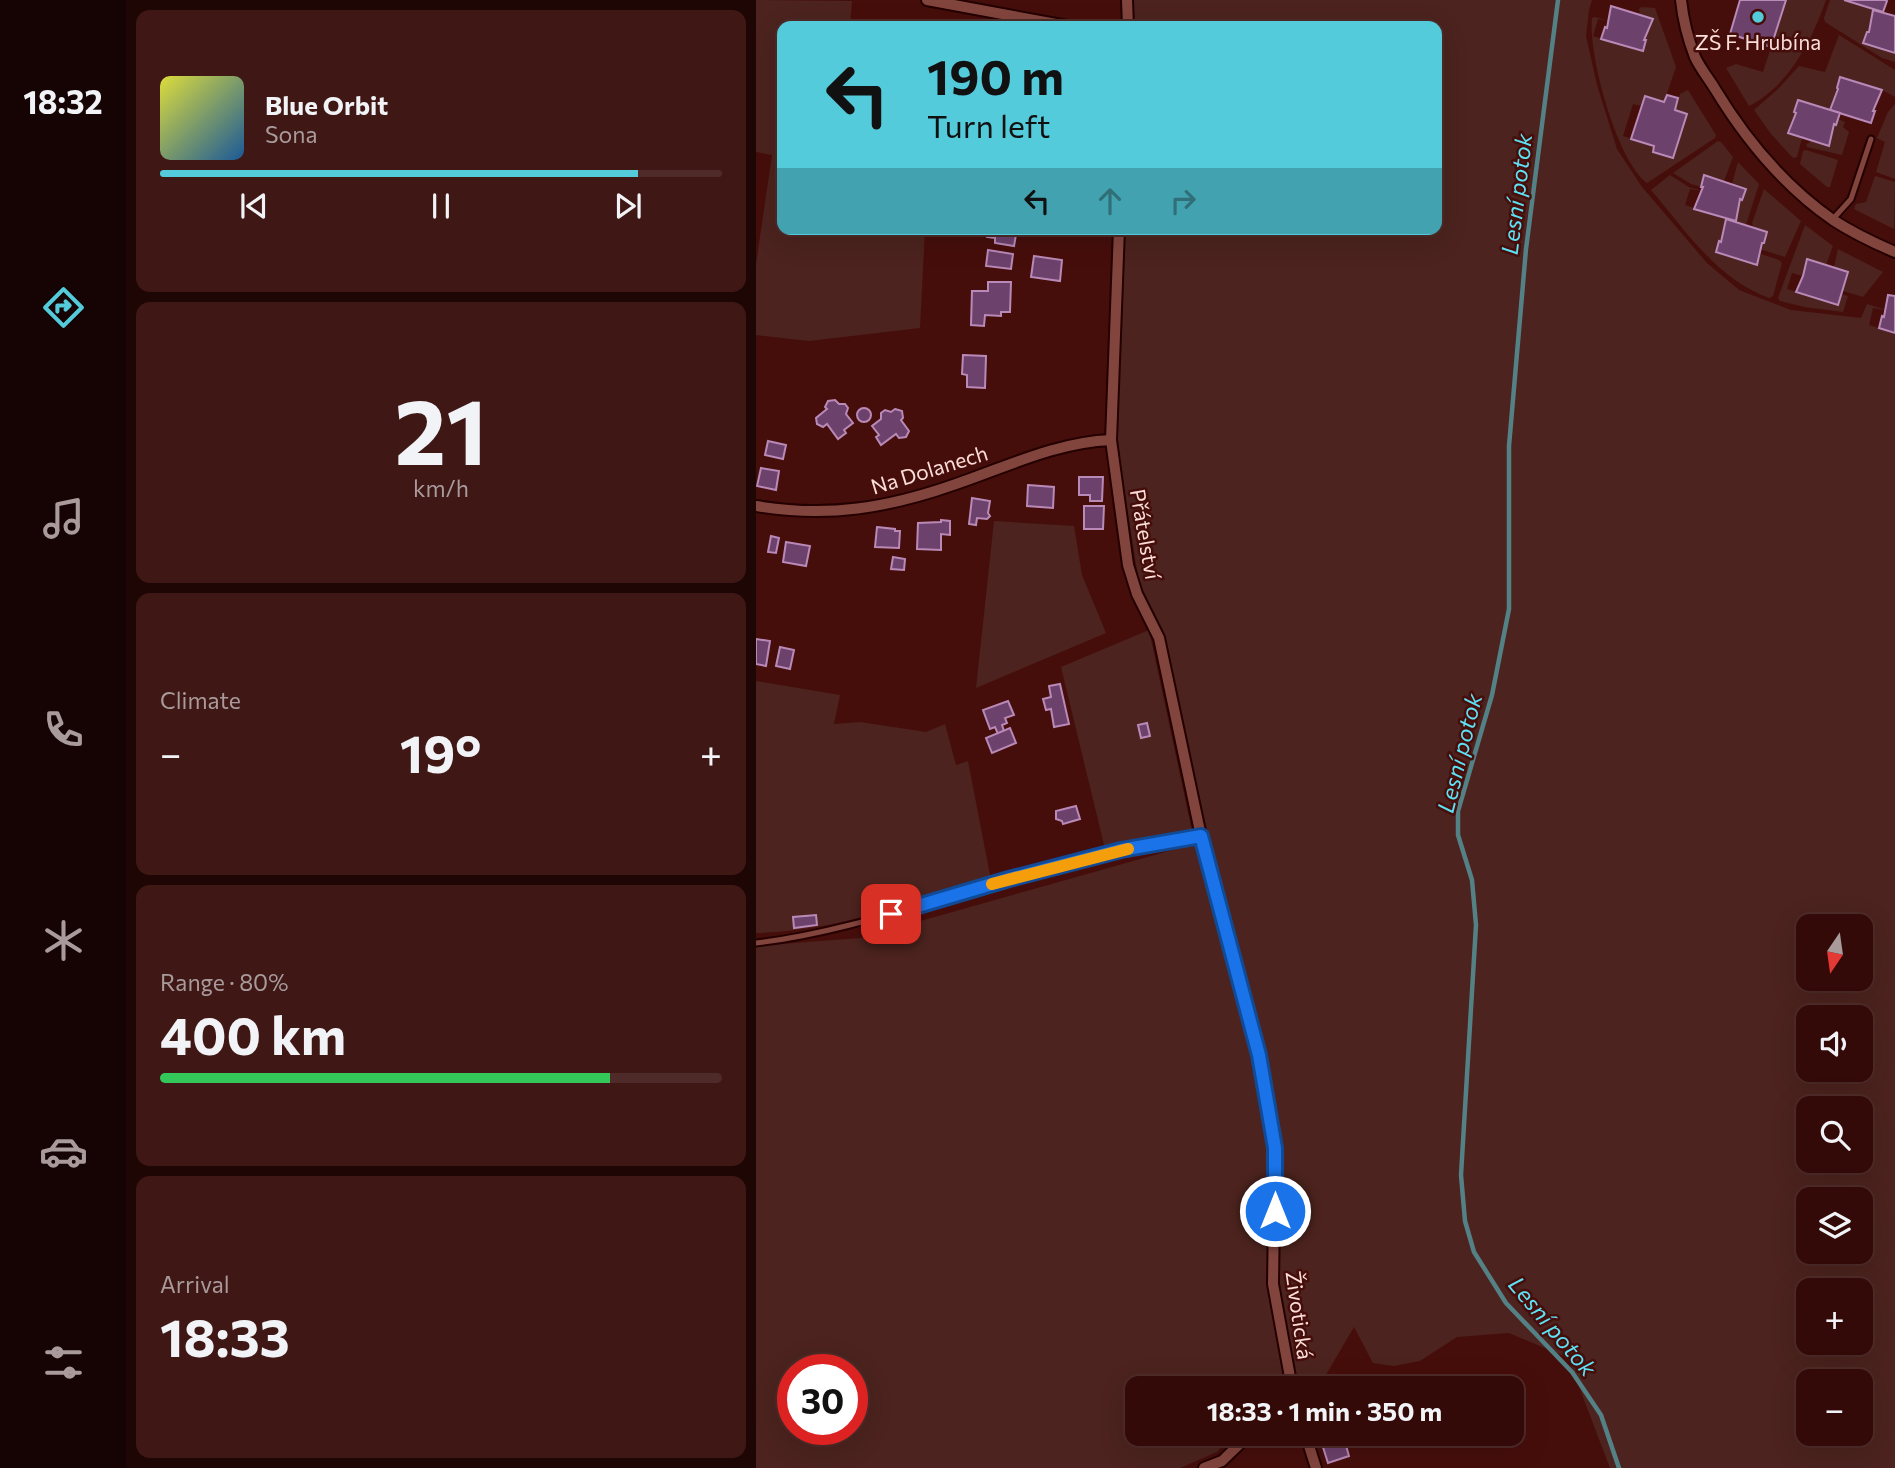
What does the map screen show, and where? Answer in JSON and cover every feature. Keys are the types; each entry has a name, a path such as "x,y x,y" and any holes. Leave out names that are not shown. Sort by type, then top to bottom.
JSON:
{"street":[{"path":"927,0 1040,21"},
{"path":"1127,0 1128,21"},
{"path":"1681,0 1683,19 1696,58 1728,110 1765,159 1791,185 1833,219 1858,235 1895,252"},
{"name":"Přátelství","path":"1119,235 1111,440 1128,565 1137,594 1158,638 1201,836"},
{"name":"Na Dolanech","path":"756,506 790,512 873,508 949,487 1023,459 1091,441 1111,440"},
{"name":"Životická","path":"1201,836 1259,1055 1275,1148 1273,1284 1290,1376"},
{"path":"1204,1468 1222,1461 1238,1446"},
{"path":"1310,1446 1316,1468"}],"lane":[{"path":"1833,219 1851,199 1871,139"},
{"path":"756,943 789,939 866,921 1009,879 1121,850 1201,836"}],"shaded area":[{"path":"756,0 852,1 850,21 777,21 777,235 925,235 920,328 809,341 756,335 756,264 772,155 756,152"},
{"path":"1125,0 1592,0 1586,36 1597,85 1617,149 1642,187 1707,263 1739,290 1791,310 1861,318 1867,304 1886,310 1873,308 1869,325 1895,333 1895,1468 1610,1468 1568,1358 1509,1333 1457,1337 1420,1361 1394,1366 1373,1363 1354,1327 1325,1376 1125,1376 1125,1446 1222,1446 1217,1452 1180,1468 756,1468 756,946 860,938 1208,840 1162,631 1141,595 1115,433 1122,235 1442,235 1442,21 1125,21"},
{"path":"1786,0 1826,0 1814,31 1787,74 1776,87 1749,106 1726,68 1736,64 1763,72"},
{"path":"1830,0 1843,0 1873,10 1864,43 1895,53 1895,62 1882,58 1825,22"},
{"path":"1641,7 1655,8 1676,67 1664,102 1645,96 1642,106 1633,104 1623,136 1654,146 1653,152 1673,158 1687,114 1675,110 1680,94 1688,90 1716,135 1647,183 1636,171 1615,131 1600,81 1592,35 1592,18 1595,17 1609,21 1598,19 1593,36 1642,51 1653,19 1639,14"},
{"path":"1839,35 1895,70 1895,97 1880,89 1840,77 1830,110 1796,113 1788,133 1802,138 1797,157 1793,158 1754,110 1799,66 1825,72"},
{"path":"1895,104 1895,179 1876,172 1885,142 1877,138 1888,112"},
{"path":"1838,119 1845,122 1843,127 1849,132 1842,155 1807,147 1806,143 1810,141 1829,146 1834,124"},
{"path":"1718,141 1733,157 1724,181 1704,176 1701,187 1673,173"},
{"path":"1803,151 1838,160 1830,187 1800,164"},
{"path":"1738,162 1759,184 1746,225 1736,221 1740,199 1746,189 1732,184"},
{"path":"1670,175 1689,187 1702,191 1690,189 1685,205 1726,219 1716,252 1757,265 1761,254 1782,263 1773,296 1769,298 1750,290 1734,279 1690,237 1651,190"},
{"path":"1875,176 1895,182 1894,229 1854,209 1856,204 1866,202"},
{"path":"1764,189 1801,221 1785,257 1760,249 1767,232 1753,227"},
{"path":"1805,225 1833,246 1826,265 1807,259 1803,276 1792,273 1787,289 1837,305 1841,294 1848,296 1843,312 1804,307 1780,301 1778,298"},
{"path":"1838,249 1883,272 1863,297 1840,290 1848,272 1834,267"},
{"path":"994,521 1074,526 1082,575 1106,633 976,688"},
{"path":"1149,630 1192,831 1105,849 1061,667"},
{"path":"756,681 840,695 834,724 860,722 926,732 945,724 956,765 968,761 991,880 845,921 756,933"}],"building":[{"name":"ZŠ F. Hrubína","path":"1740,0 1786,0 1771,47 1730,34"},
{"path":"1844,0 1885,0 1887,1 1883,12"},
{"path":"1611,6 1653,19 1644,40 1643,51 1601,39 1605,27 1607,28"},
{"path":"1873,10 1895,16 1895,53 1863,43 1869,32"},
{"path":"1840,77 1882,90 1871,123 1830,110"},
{"path":"1667,95 1678,98 1675,110 1687,114 1673,158 1653,152 1654,146 1631,139 1645,96 1664,102"},
{"path":"1798,100 1840,113 1836,125 1834,124 1829,146 1788,133"},
{"path":"1704,175 1746,189 1742,200 1740,199 1736,221 1694,209 1703,187"},
{"path":"1726,219 1767,232 1757,265 1716,252"},
{"path":"1016,235 1014,246 995,243 995,238 987,237"},
{"path":"988,250 1013,254 1011,269 986,266"},
{"path":"1034,256 1062,260 1060,281 1031,277"},
{"path":"1807,259 1848,272 1838,305 1796,292"},
{"path":"988,282 1011,282 1010,312 1001,312 1001,316 985,315 984,326 971,325 972,291 988,291"},
{"path":"1888,295 1895,296 1895,333 1879,328"},
{"path":"963,355 986,356 985,388 967,387 967,375 962,374"},
{"path":"835,400 839,404 845,404 848,408 846,414 853,423 838,439 827,424 823,427 817,424 816,418 827,409 825,407 828,401"},
{"path":"861,408 867,408 871,415 867,422 861,422 857,418 857,412"},
{"path":"895,409 902,411 901,420 909,431 906,437 899,438 896,434 881,445 876,437 879,435 872,426 881,419 881,413 885,410 891,412"},
{"path":"768,441 786,445 783,459 765,455"},
{"path":"761,468 779,471 776,490 757,486"},
{"path":"1079,477 1103,477 1102,501 1090,501 1090,495 1079,495"},
{"path":"1028,485 1054,487 1053,508 1027,506"},
{"path":"972,498 990,501 990,516 987,519 977,518 976,525 969,524"},
{"path":"1084,506 1104,506 1103,529 1084,529"},
{"path":"950,521 950,535 941,534 941,550 917,549 918,523"},
{"path":"877,527 900,531 899,548 875,547"},
{"path":"771,536 779,538 776,553 768,552"},
{"path":"786,542 810,546 806,566 783,562"},
{"path":"893,557 905,559 904,570 891,569"},
{"path":"756,639 770,641 766,666 756,664"},
{"path":"780,647 794,650 790,669 776,666"},
{"path":"1060,684 1069,724 1054,727 1051,709 1046,710 1043,699 1051,697 1049,686"},
{"path":"1008,701 1014,715 1005,718 1007,723 1002,725 1004,731 998,734 995,727 990,729 983,710"},
{"path":"1147,723 1150,736 1141,738 1138,725"},
{"path":"1010,728 1016,743 992,753 986,738"},
{"path":"1076,806 1080,819 1063,824 1056,819 1056,811"},
{"path":"816,915 817,925 794,928 793,917"},
{"path":"1323,1446 1346,1446 1349,1456 1328,1463"}],"waterway":[{"name":"Lesní potok","path":"1558,0 1526,249 1509,446 1509,609 1492,695 1458,811 1458,835 1472,880 1476,925 1461,1175 1465,1221 1474,1252 1506,1303 1572,1372 1601,1415 1619,1468"}],"slow traffic":[{"path":"992,884 1128,849"}],"place":[{"name":"ZŠ F. Hrubína","path":"1758,17"}],"route":[{"path":"891,914 1121,850 1201,836 1259,1055 1275,1148 1275,1211"}]}
